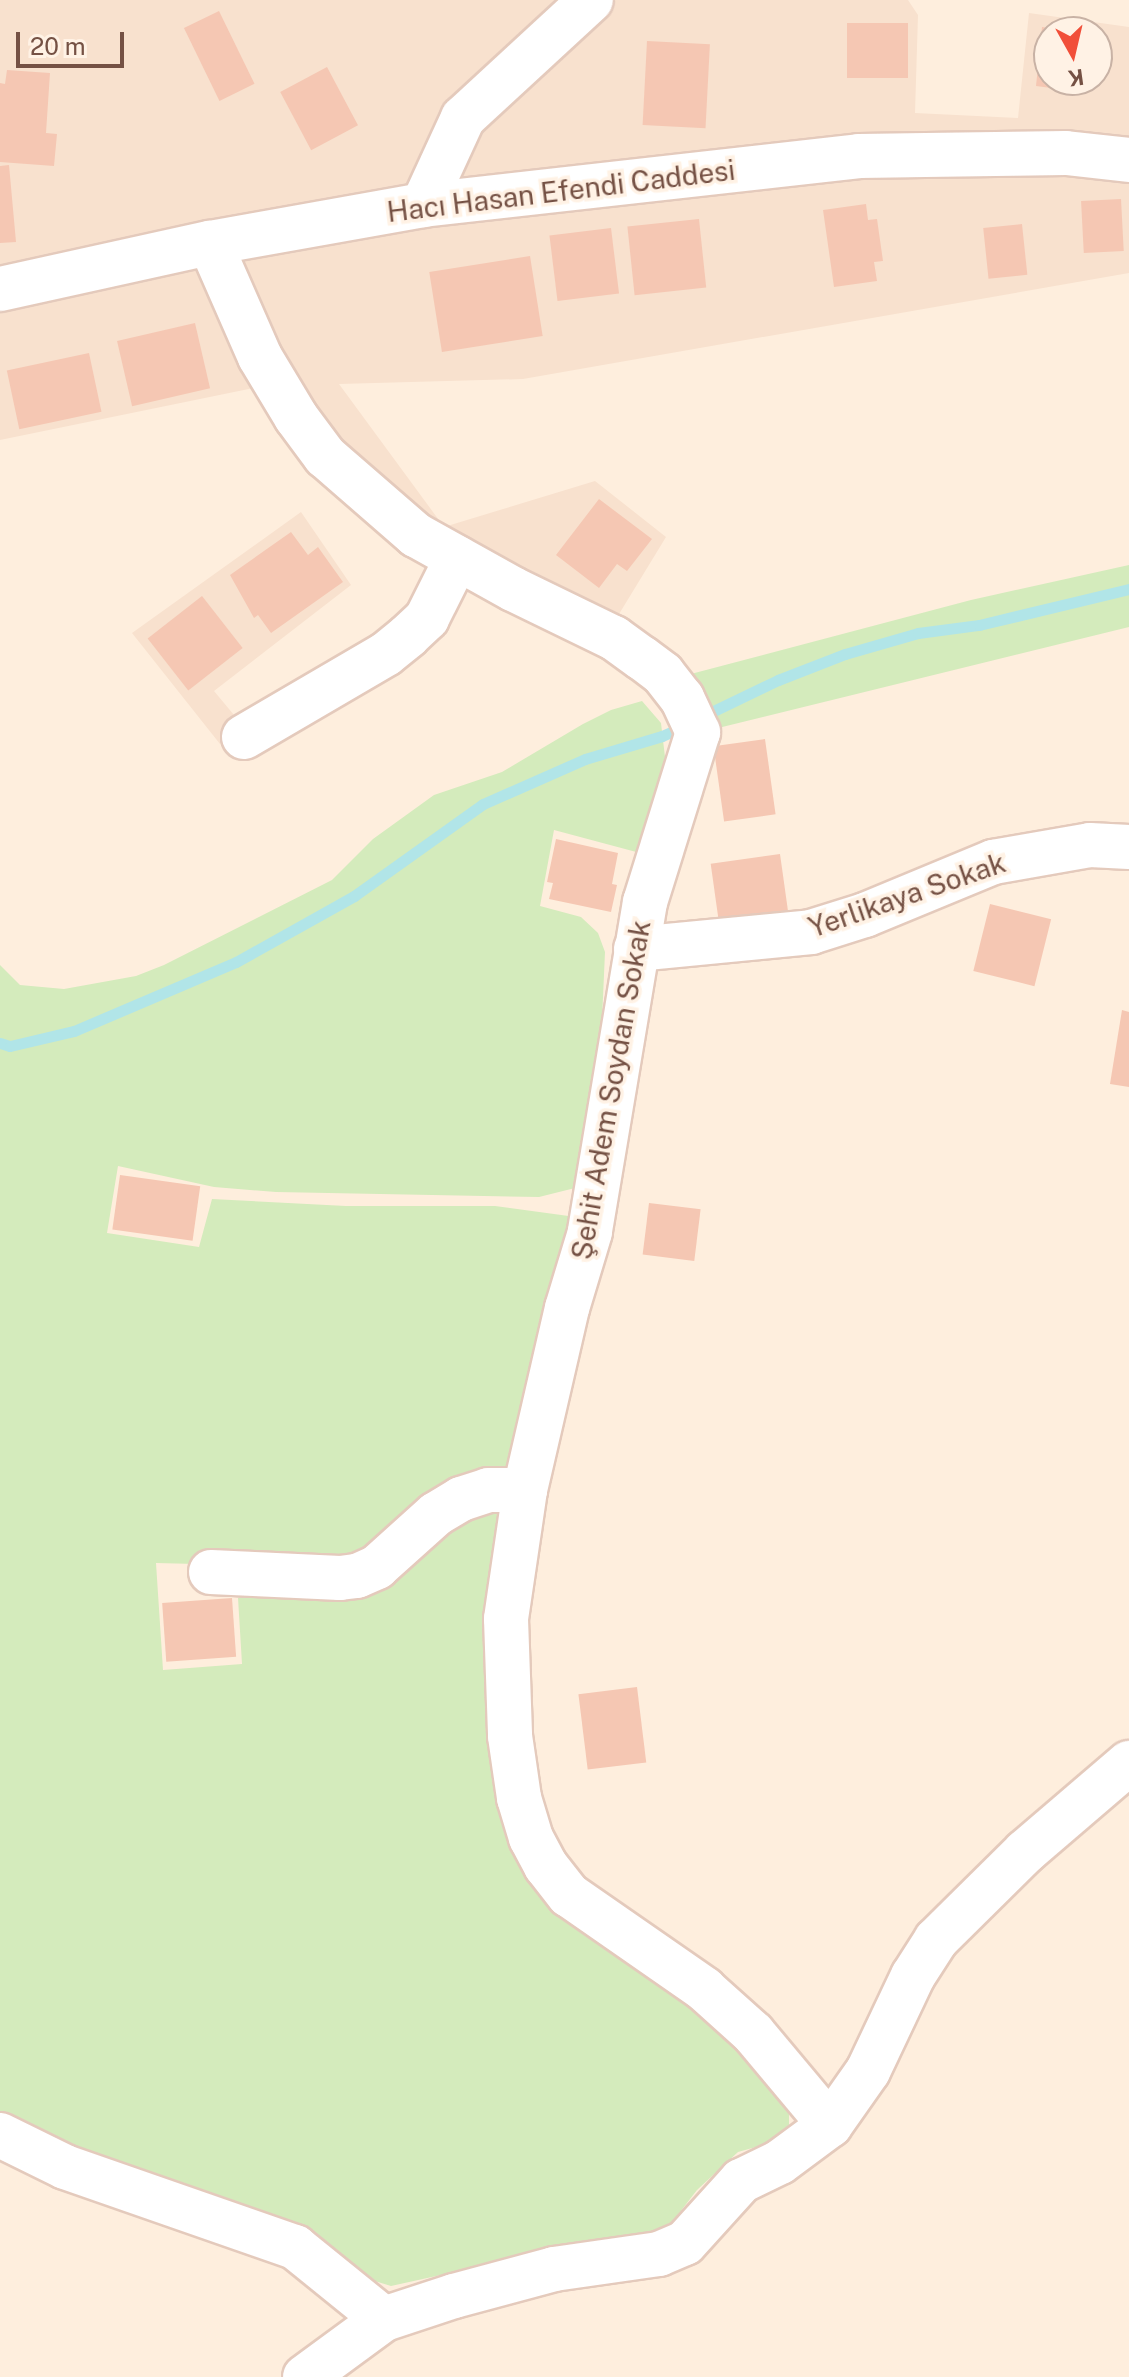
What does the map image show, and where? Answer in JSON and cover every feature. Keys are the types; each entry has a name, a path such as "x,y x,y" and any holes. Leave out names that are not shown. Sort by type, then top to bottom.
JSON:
{"street":[{"path":"423,205 463,118 591,0"},
{"name":"Hacı Hasan Efendi Caddesi","path":"0,289 210,243 423,205 859,156 1066,153 1129,160"},
{"name":"Şehit Adem Soydan Sokak","path":"210,243 260,357 296,417 325,456 416,535 614,638 642,658 663,674 682,698 698,732 696,748 652,872 636,949 590,1232 567,1308 525,1490 507,1606 505,1685 519,1798 531,1838 546,1866 569,1895 704,1989 753,2033 830,2125"},
{"path":"244,737 386,654 408,636 427,618 457,558"},
{"name":"Yerlikaya Sokak","path":"636,949 811,932 865,915 993,862 1090,845 1129,847"},
{"path":"211,1572 340,1578 357,1576 377,1567 436,1514 461,1499 488,1490 525,1490"},
{"path":"305,2377 384,2319 554,2269 659,2254 685,2243 741,2181 791,2156 830,2125 868,2071 913,1976 936,1940 1025,1852 1129,1763"},
{"path":"0,2135 65,2167 295,2247 384,2319"}],"shaded area":[{"path":"0,0 575,0 589,20 616,0 908,0 918,15 915,113 1018,118 1029,13 1050,16 1033,16 1033,96 1113,96 1113,25 1129,27 1129,273 523,379 339,384 444,527 595,481 666,537 616,619 591,649 458,584 429,634 250,751 236,752 220,744 132,633 301,512 351,585 214,691 244,727 404,627 420,609 431,589 432,573 422,562 331,492 258,387 0,440"}],"green space":[{"path":"1129,565 1129,627 714,729 687,675 971,600"},
{"path":"642,701 661,723 665,757 640,853 554,830 540,906 581,917 598,933 605,952 602,1020 579,1187 539,1197 276,1192 214,1187 118,1166 107,1233 199,1247 212,1199 346,1206 495,1206 576,1217 509,1478 487,1480 446,1498 418,1517 392,1544 351,1568 156,1563 163,1670 242,1664 238,1598 273,1588 348,1589 365,1585 447,1515 476,1501 493,1497 501,1502 489,1572 487,1661 499,1806 513,1849 530,1879 552,1904 678,1986 718,2019 777,2086 789,2112 789,2131 778,2141 738,2152 697,2190 673,2221 650,2235 581,2244 391,2286 365,2278 326,2243 292,2221 111,2172 0,2119 0,965 20,985 64,989 136,976 164,965 332,880 373,839 434,795 502,772 583,724 611,710"}],"building":[{"path":"219,11 255,84 219,101 184,28"},
{"path":"847,23 908,23 908,78 847,78"},
{"path":"647,41 710,44 706,128 643,125"},
{"path":"327,67 358,125 311,150 280,92"},
{"path":"7,70 50,73 46,133 57,134 54,166 0,162 0,83 5,84"},
{"path":"9,165 16,242 0,243 0,166"},
{"path":"1121,199 1124,251 1084,253 1081,201"},
{"path":"866,204 868,220 877,219 883,261 874,262 877,281 834,287 823,210"},
{"path":"699,219 706,288 635,295 627,227"},
{"path":"1022,224 1027,275 989,279 983,228"},
{"path":"611,228 619,294 558,301 549,236"},
{"path":"530,256 543,336 442,352 429,272"},
{"path":"195,323 210,388 132,406 117,341"},
{"path":"89,353 101,412 19,429 7,370"},
{"path":"599,499 652,539 627,571 617,564 599,588 556,555"},
{"path":"291,532 308,555 318,547 343,582 271,633 258,615 254,618 230,575"},
{"path":"202,596 243,648 188,690 148,638"},
{"path":"765,739 776,814 724,821 714,746"},
{"path":"556,839 618,853 612,884 617,885 611,912 549,899 553,883 547,882"},
{"path":"780,854 788,912 719,922 711,864"},
{"path":"990,904 1051,919 1034,986 973,971"},
{"path":"1122,1010 1129,1012 1129,1087 1110,1084"},
{"path":"120,1175 200,1186 193,1241 112,1229"},
{"path":"649,1203 701,1209 694,1261 643,1255"},
{"path":"232,1598 236,1657 166,1662 162,1603"},
{"path":"637,1687 646,1762 588,1770 578,1694"}],"waterway":[{"path":"699,718 778,680 845,654 918,633 979,625 1129,589"},
{"path":"0,1043 10,1046 74,1031 236,962 354,896 483,804 585,759 662,736 684,726"}]}
